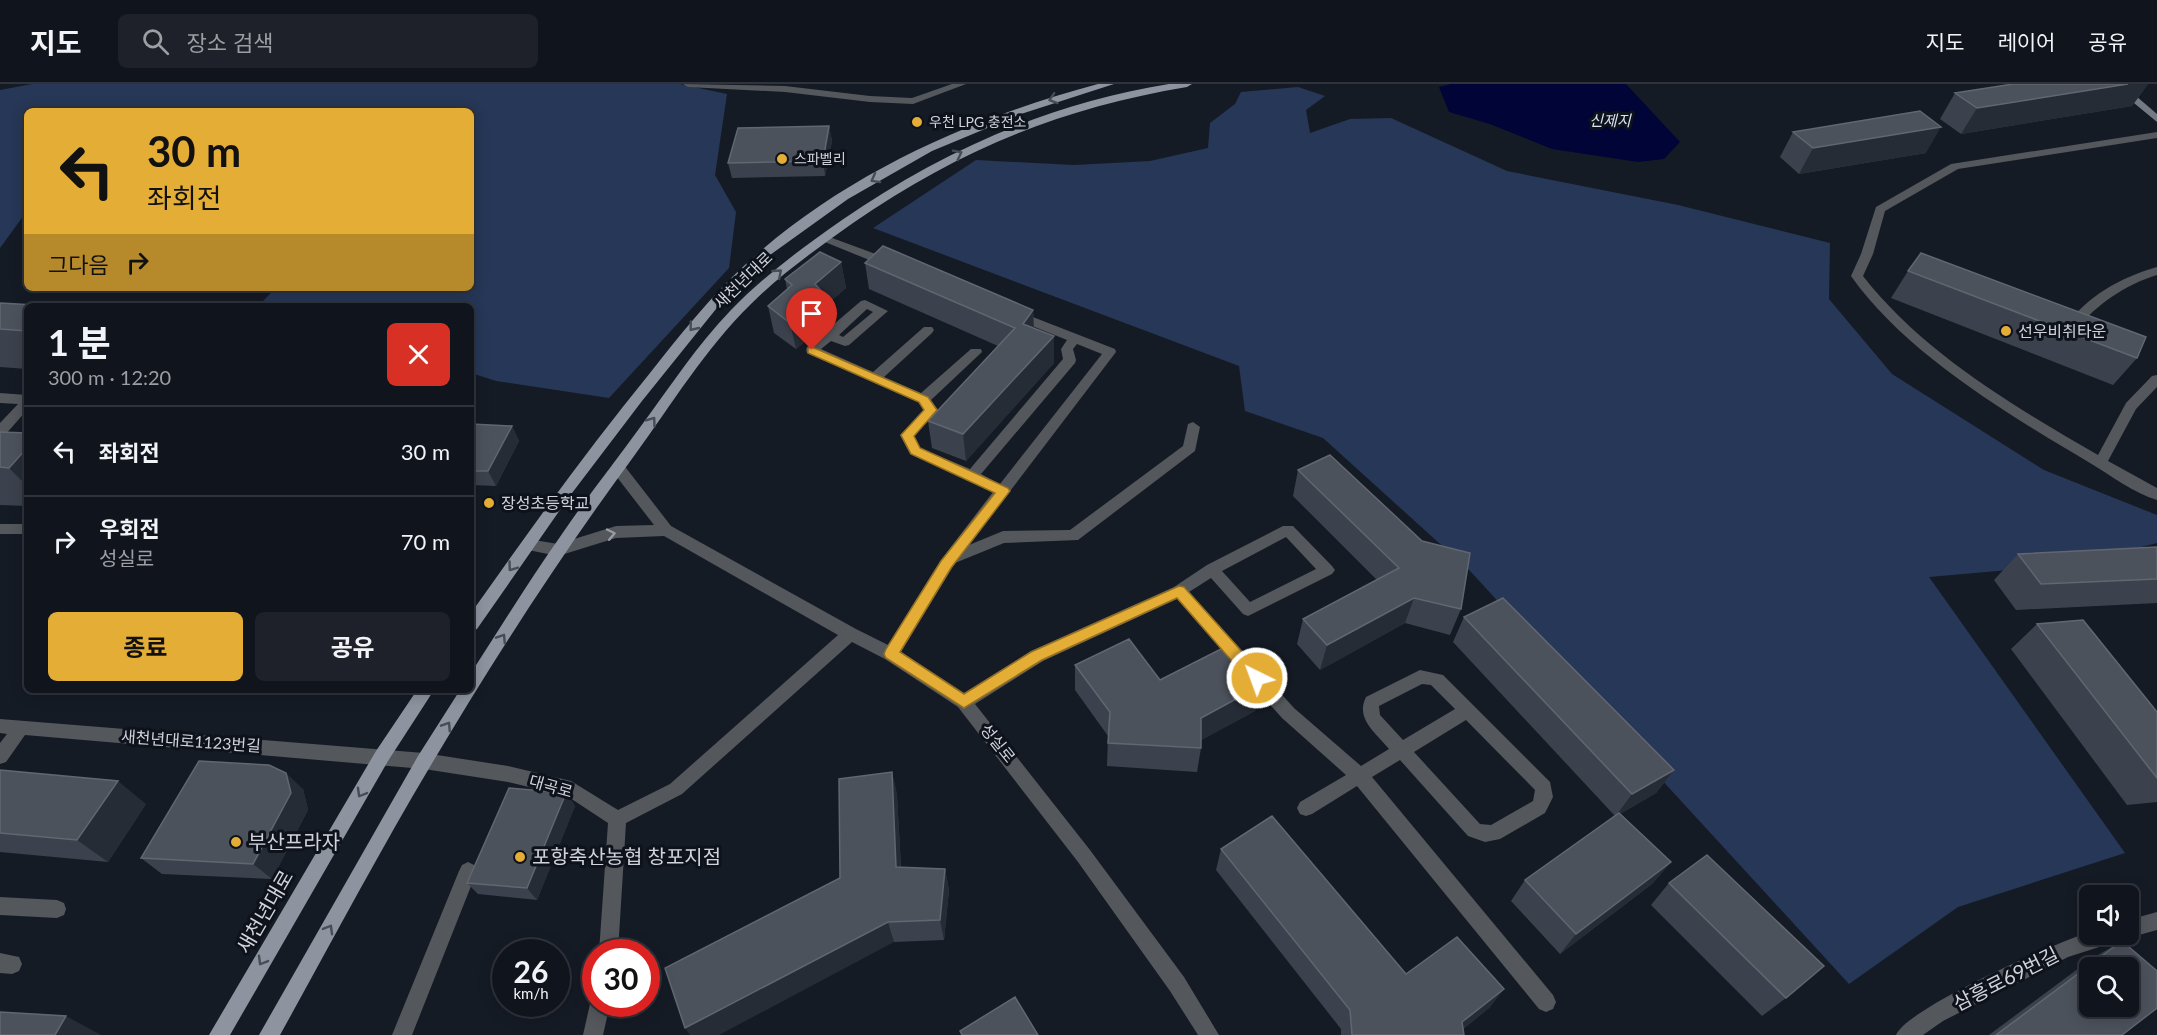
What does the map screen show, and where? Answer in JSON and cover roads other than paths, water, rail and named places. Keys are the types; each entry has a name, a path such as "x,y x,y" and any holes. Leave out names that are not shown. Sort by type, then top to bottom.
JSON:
{"main road":[{"name":"새천년대로","path":"474,621 612,427 706,311 765,254 856,189 919,154 987,122 1056,97 1109,84"},
{"name":"새천년대로","path":"474,683 558,550 705,349 735,313 793,260 872,203 930,169 989,139 1073,108 1187,84"},
{"name":"새천년대로","path":"219,1035 382,756 424,693"},
{"name":"새천년대로","path":"269,1035 424,761 467,693"}],"street":[{"path":"688,84 785,89 870,99 913,101 961,84"},
{"path":"2115,84 2157,119"},
{"path":"2157,135 1955,166 1880,208 1867,254 1857,276 1884,309 1923,344 1977,385 2066,445 2157,495"},
{"path":"824,238 900,268"},
{"path":"2066,333 2088,306 2141,275 2157,271"},
{"path":"891,654 950,559 1110,352 998,307"},
{"path":"875,378 928,330"},
{"path":"830,336 812,350 923,399 931,410 907,435 915,451 1003,491"},
{"path":"972,476 1070,360 1067,349 1074,338"},
{"path":"923,399 976,352"},
{"path":"2100,464 2131,406 2157,379"},
{"path":"0,398 24,401"},
{"path":"3,437 24,406"},
{"path":"950,559 1003,537 1072,536 1190,448 1193,427"},
{"path":"618,468 666,530"},
{"path":"0,529 24,529"},
{"path":"528,545 558,550 616,532 666,530"},
{"name":"성실로","path":"666,530 850,634 891,654 964,702 1084,856 1177,984 1209,1035"},
{"path":"964,702 1036,656 1179,591 1212,569 1287,530 1326,570 1248,610 1212,569"},
{"path":"1179,591 1288,713 1359,775 1476,920 1546,1002"},
{"path":"610,939 617,819 676,789 850,634"},
{"path":"1420,677 1437,680 1468,710 1544,787 1544,797 1539,807 1494,833 1485,834 1474,830 1372,718 1370,710 1372,702 1420,677"},
{"path":"1306,808 1468,710"},
{"name":"새천년대로1123번길","path":"0,726 382,756"},
{"path":"0,757 21,728"},
{"name":"대곡로","path":"382,756 508,774 571,789 617,819"},
{"path":"402,1035 468,871"},
{"path":"0,906 57,909"},
{"path":"2139,926 2157,921"},
{"name":"삼흥로69번길","path":"1906,1035 1935,1014 2064,949 2079,944"},
{"path":"593,1035 597,1017"}],"water":[{"name":"신제지","path":"1451,84 1626,84 1680,142 1664,159 1638,162 1552,149 1490,124 1449,112 1439,87"}],"place":[{"name":"우천 LPG 충전소","path":"917,122"},
{"name":"스파벨리","path":"782,159"},
{"name":"선우비취타운","path":"2006,331"},
{"name":"장성초등학교","path":"489,503"},
{"name":"부산프라자","path":"236,842"},
{"name":"포항축산농협 창포지점","path":"520,857"}]}
